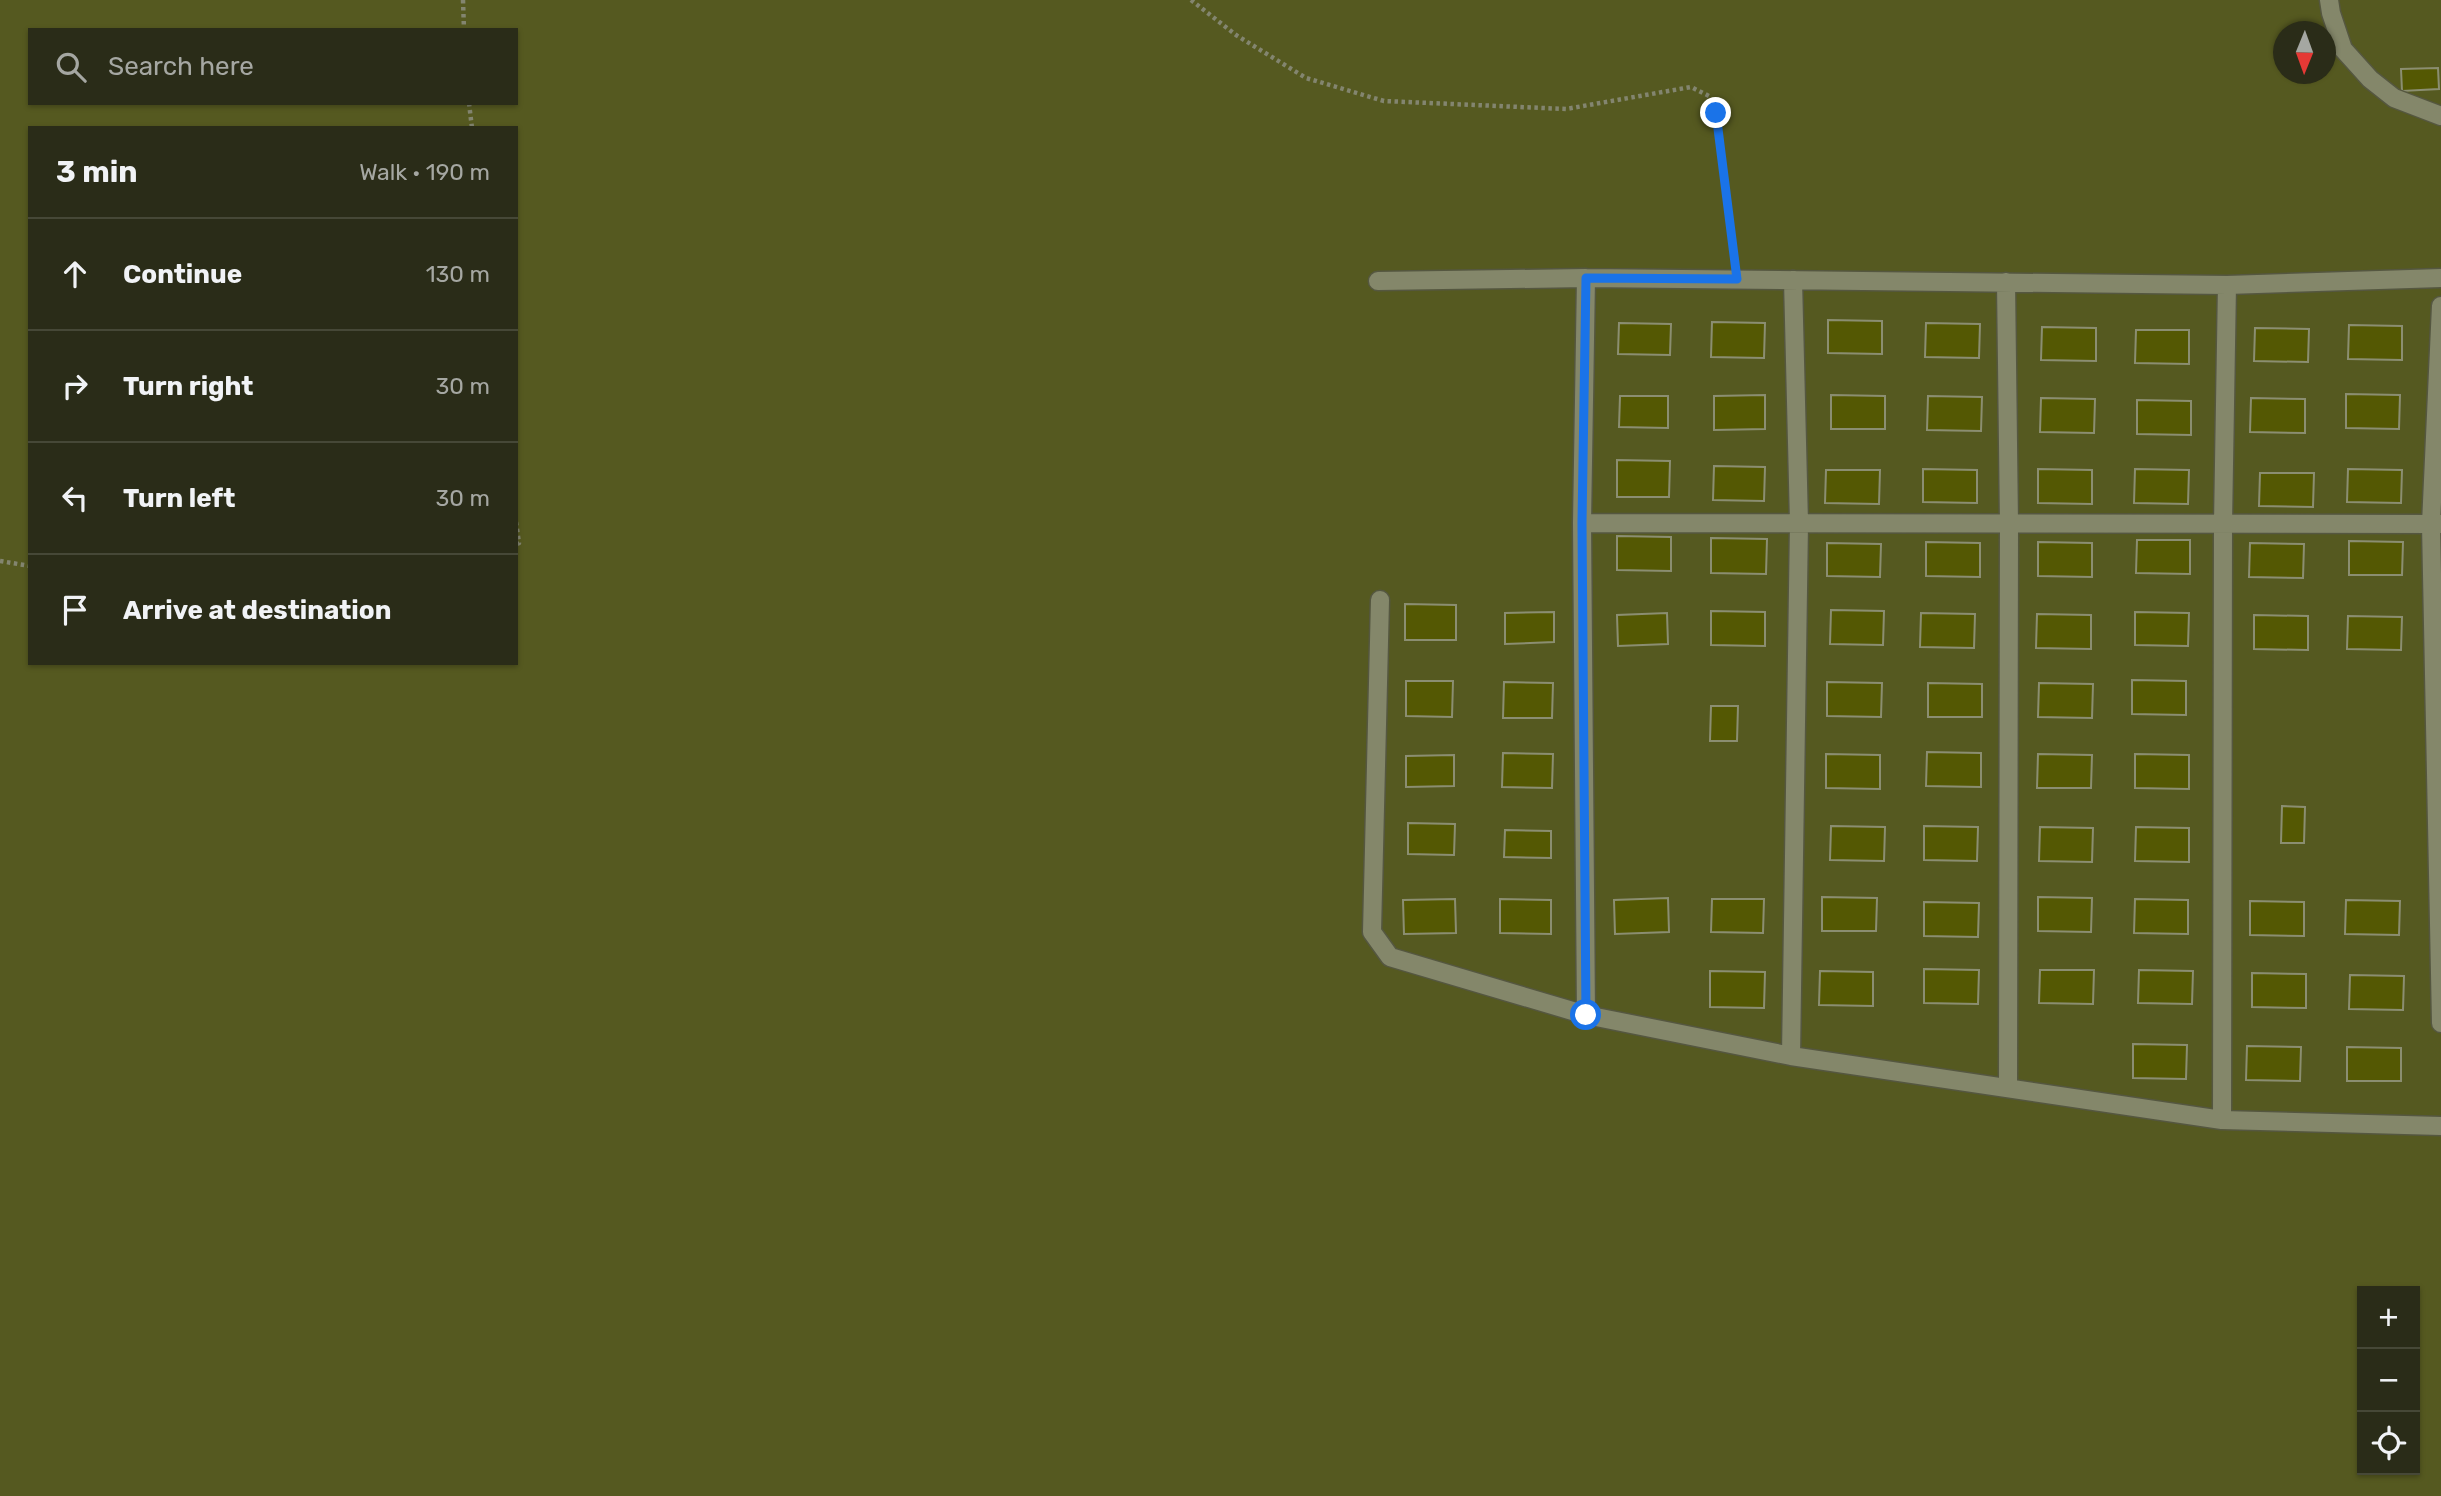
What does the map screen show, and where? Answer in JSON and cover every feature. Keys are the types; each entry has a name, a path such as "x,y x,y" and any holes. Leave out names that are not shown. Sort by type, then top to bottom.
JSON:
{"street":[{"path":"2329,0 2343,49 2371,79 2394,98 2441,116"},
{"path":"1586,278 1582,523 1586,1015"},
{"path":"1378,281 1586,278 2227,285 2441,278"},
{"path":"1791,1056 1799,523 1793,280"},
{"path":"2006,282 2009,524 2008,1088"},
{"path":"2222,1120 2223,524 2227,285"},
{"path":"2441,306 2436,524 2441,1023"},
{"path":"1582,523 2436,524"},
{"path":"1380,600 1372,932 1390,957 1586,1015 1791,1056 2222,1120 2441,1126"}],"path":[{"path":"463,0 464,28"},
{"path":"1191,0 1236,35 1306,78 1384,101 1566,109 1691,87 1709,96 1716,113 1737,279"},
{"path":"469,105 472,126"},
{"path":"0,561 28,566"}],"green space":[{"path":"0,0 2441,0 2441,1496 0,1496"}],"building":[{"path":"2438,68 2439,89 2402,91 2401,69"},
{"path":"1828,320 1882,321 1882,354 1828,353"},
{"path":"1712,322 1765,323 1764,358 1711,357"},
{"path":"1619,323 1671,324 1670,355 1618,354"},
{"path":"1926,323 1980,324 1979,358 1925,357"},
{"path":"2349,325 2402,326 2402,360 2348,359"},
{"path":"2042,327 2096,328 2096,361 2041,360"},
{"path":"2255,328 2309,329 2308,362 2254,361"},
{"path":"2136,330 2189,330 2189,364 2135,363"},
{"path":"2346,394 2400,395 2399,429 2346,428"},
{"path":"1765,395 1765,429 1714,430 1714,396"},
{"path":"1831,395 1885,396 1885,429 1831,429"},
{"path":"1620,396 1668,396 1668,428 1619,427"},
{"path":"1928,396 1982,397 1981,431 1927,430"},
{"path":"2041,398 2095,399 2094,433 2040,432"},
{"path":"2251,398 2305,399 2305,433 2250,432"},
{"path":"2137,400 2191,401 2191,435 2137,434"},
{"path":"1617,460 1670,461 1669,497 1617,497"},
{"path":"1714,466 1765,467 1764,501 1713,500"},
{"path":"1923,469 1977,470 1977,503 1923,502"},
{"path":"2038,469 2092,470 2092,504 2038,503"},
{"path":"2135,469 2189,470 2188,504 2134,503"},
{"path":"2348,469 2402,470 2401,503 2347,502"},
{"path":"1826,470 1880,470 1879,504 1825,503"},
{"path":"2260,473 2314,473 2313,507 2259,506"},
{"path":"1617,536 1671,537 1671,571 1617,570"},
{"path":"1711,538 1767,539 1766,574 1711,573"},
{"path":"2137,540 2190,540 2190,574 2136,573"},
{"path":"2349,541 2403,542 2402,575 2349,575"},
{"path":"1926,542 1980,543 1980,577 1926,576"},
{"path":"2038,542 2092,543 2092,577 2038,576"},
{"path":"1827,543 1881,544 1880,577 1827,576"},
{"path":"2250,543 2304,544 2303,578 2249,577"},
{"path":"1405,604 1456,605 1456,640 1405,640"},
{"path":"1831,610 1884,611 1883,645 1830,644"},
{"path":"1711,611 1765,612 1765,646 1711,645"},
{"path":"1554,612 1554,642 1505,644 1505,613"},
{"path":"2135,612 2189,613 2188,646 2135,645"},
{"path":"1667,613 1668,644 1618,646 1617,615"},
{"path":"1921,613 1975,614 1974,648 1920,647"},
{"path":"2037,614 2091,615 2091,649 2036,648"},
{"path":"2254,615 2308,616 2308,650 2254,649"},
{"path":"2348,616 2402,617 2401,650 2347,649"},
{"path":"2132,680 2186,681 2186,715 2132,714"},
{"path":"1406,681 1453,681 1452,717 1406,716"},
{"path":"1504,682 1553,683 1552,718 1503,718"},
{"path":"1827,682 1882,683 1881,717 1827,716"},
{"path":"1928,683 1982,684 1982,717 1928,717"},
{"path":"2039,683 2093,684 2092,718 2038,717"},
{"path":"1711,706 1738,706 1737,741 1710,741"},
{"path":"1927,752 1981,753 1981,787 1926,786"},
{"path":"1503,753 1553,754 1552,788 1502,787"},
{"path":"1826,754 1880,755 1880,789 1826,788"},
{"path":"2038,754 2092,755 2091,788 2037,788"},
{"path":"2135,754 2189,755 2189,789 2135,788"},
{"path":"1454,755 1454,786 1406,787 1406,756"},
{"path":"2282,806 2305,807 2304,843 2281,843"},
{"path":"1408,823 1455,824 1454,855 1408,854"},
{"path":"1831,826 1885,827 1884,861 1830,860"},
{"path":"1924,826 1978,827 1977,861 1924,860"},
{"path":"2040,827 2093,828 2092,862 2039,861"},
{"path":"2136,827 2189,828 2189,862 2135,861"},
{"path":"1505,830 1551,831 1551,858 1504,857"},
{"path":"1822,897 1877,898 1876,931 1822,931"},
{"path":"2038,897 2092,898 2091,932 2038,931"},
{"path":"1668,898 1669,932 1615,934 1614,900"},
{"path":"1455,899 1456,933 1404,934 1403,900"},
{"path":"1500,899 1551,900 1551,934 1500,933"},
{"path":"1712,899 1764,899 1763,933 1711,932"},
{"path":"2135,899 2188,900 2188,934 2134,933"},
{"path":"2346,900 2400,901 2399,935 2345,934"},
{"path":"2250,901 2304,902 2304,936 2250,935"},
{"path":"1924,902 1979,903 1978,937 1924,936"},
{"path":"1924,969 1979,970 1978,1004 1924,1003"},
{"path":"2040,970 2094,970 2093,1004 2039,1003"},
{"path":"2139,970 2193,971 2192,1004 2138,1003"},
{"path":"1710,971 1765,972 1764,1008 1710,1007"},
{"path":"1820,971 1873,972 1873,1006 1819,1005"},
{"path":"2252,973 2306,974 2306,1008 2252,1007"},
{"path":"2350,975 2404,976 2403,1010 2349,1009"},
{"path":"2133,1044 2187,1045 2186,1079 2133,1078"},
{"path":"2247,1046 2301,1047 2300,1081 2246,1080"},
{"path":"2347,1047 2401,1048 2401,1081 2347,1081"}],"route":[{"path":"1586,1015 1582,523 1586,278 1737,279 1716,113"}]}
